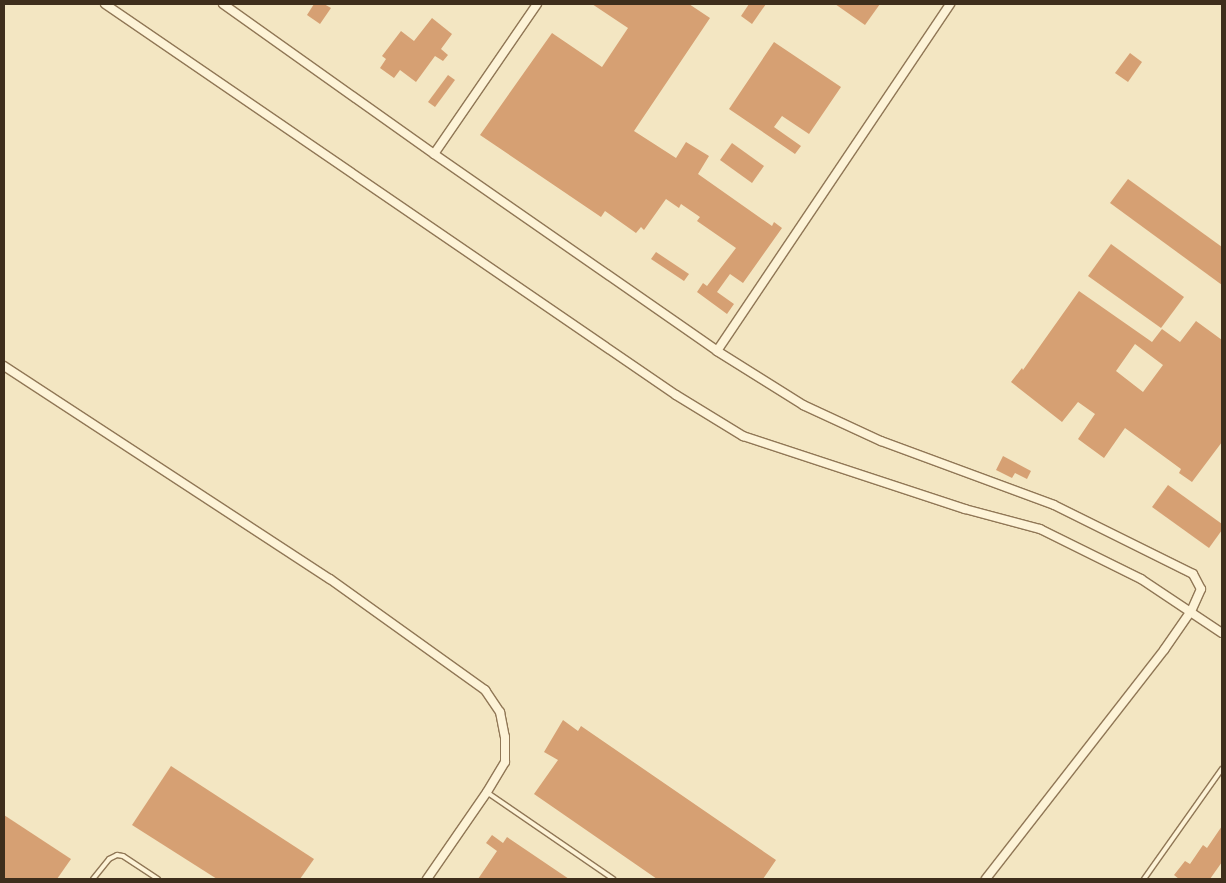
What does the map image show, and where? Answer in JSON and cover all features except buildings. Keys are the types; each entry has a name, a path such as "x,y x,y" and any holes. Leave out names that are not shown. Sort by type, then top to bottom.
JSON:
{"street":[{"path":"105,4 676,395 744,436 964,509 1040,529 1141,579 1222,633"},
{"path":"223,4 717,352 803,405 881,441 1054,505 1193,574 1201,589 1190,611 1164,650 986,879"},
{"path":"434,154 537,4"},
{"path":"717,352 950,4"},
{"path":"4,366 322,574 485,690 500,712 505,737 505,762 487,792 427,879"}],"lane":[{"path":"1144,879 1222,769"},
{"path":"487,792 614,879"},
{"path":"93,879 109,859 117,855 123,856 158,879"}]}
